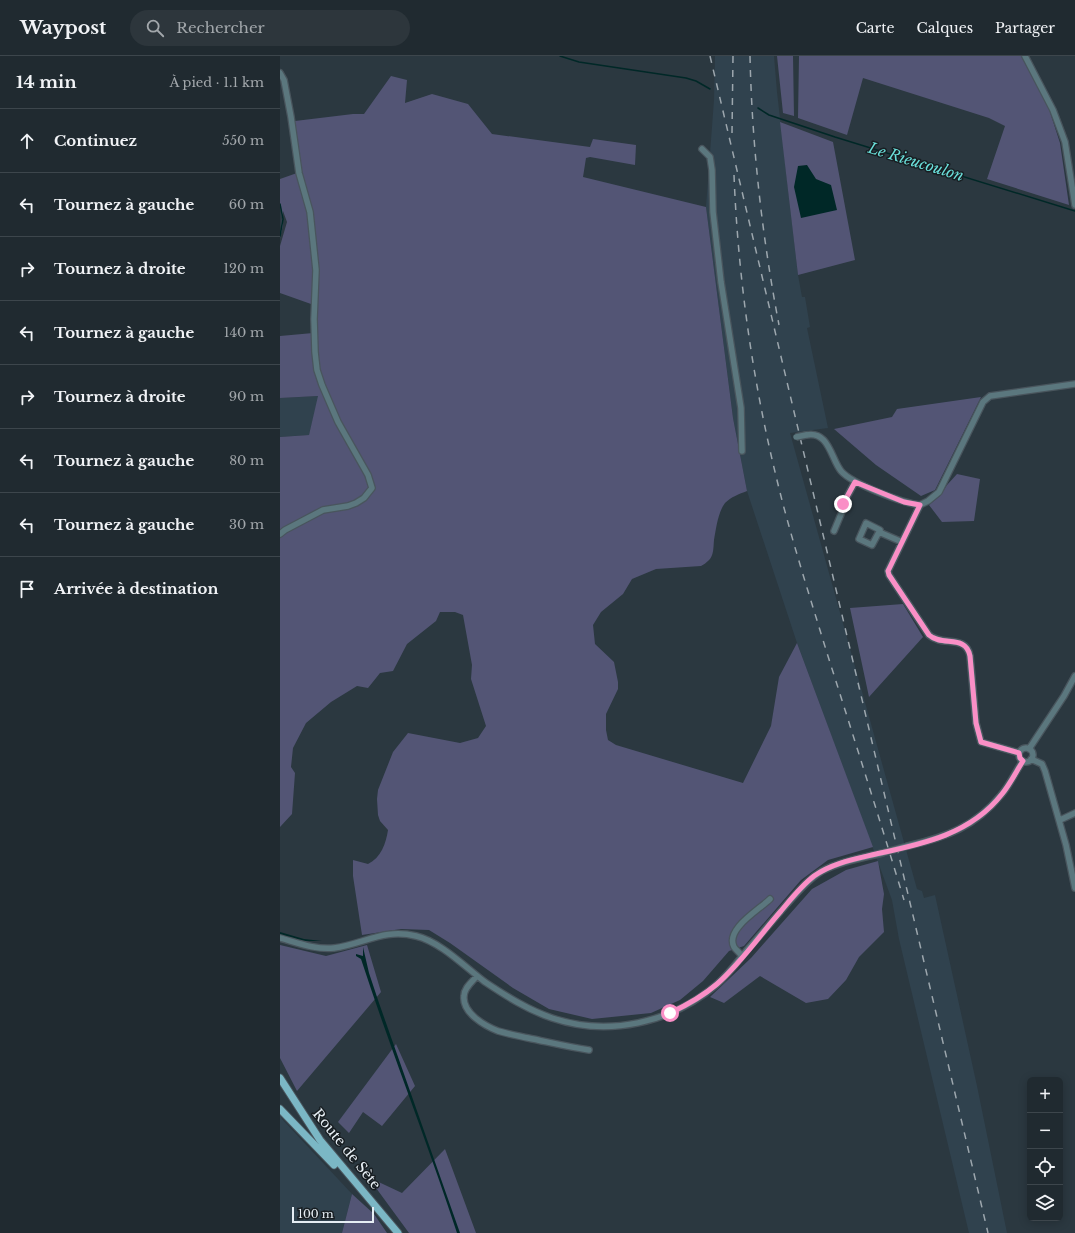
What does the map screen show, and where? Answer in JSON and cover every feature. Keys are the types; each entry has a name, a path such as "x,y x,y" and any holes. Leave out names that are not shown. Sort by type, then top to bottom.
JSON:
{"main road":[{"name":"Route de Sète","path":"280,1078 320,1140 398,1233"},
{"path":"280,1109 334,1164 341,1166"}],"street":[{"path":"1025,56 1054,110 1064,142 1075,202"},
{"path":"280,73 284,80 299,173 310,212 316,270 314,319 317,370 322,386 338,422 368,476 372,488 364,498 356,503 348,506 323,510 280,534"},
{"path":"702,149 710,158 712,170 713,212 721,282 741,408 742,451"},
{"path":"796,438 806,435 816,436 828,444 840,470 844,475 855,482 904,502 920,505 928,501 939,492 982,402 990,396 1075,384"},
{"path":"834,531 844,507 843,504 855,482"},
{"path":"920,505 888,571 889,575 929,635 936,640 959,642 968,648 976,723 981,742 1019,753"},
{"path":"879,532 902,542"},
{"path":"1029,749 1064,696 1075,676"},
{"path":"1019,753 1023,748 1029,749"},
{"path":"1029,749 1032,752 1031,759"},
{"path":"1019,753 1020,758 1023,761"},
{"path":"1023,761 1026,762 1031,759"},
{"path":"1031,759 1042,764 1045,770 1060,820 1075,888"},
{"path":"280,938 307,946 333,948 388,934 416,936 434,944 477,976 512,999 552,1018 575,1024 608,1027 640,1023 660,1017 680,1008 699,998 716,985 803,886 814,876 837,865 949,834 976,819 990,807 1002,795 1023,761"},
{"path":"1060,820 1075,813"},
{"path":"742,956 734,947 733,934 743,921 770,899"},
{"path":"477,976 468,987 464,997 465,1004 479,1021 499,1031 589,1050"}],"shaded area":[{"path":"715,56 774,56 798,275 802,297 805,297 810,327 807,328 828,428 790,433 917,889 922,891 924,898 935,895 977,1086 1007,1233 969,1233 899,939 892,900 797,643 747,491 733,418 706,207 714,100"},
{"path":"777,56 793,56 794,116 783,113"},
{"path":"799,56 1021,56 1049,109 1060,143 1069,205 987,179 1005,126 989,118 863,78 847,135 798,118"},
{"path":"391,76 407,80 405,103 432,94 468,104 492,134 590,147 593,139 636,145 635,165 590,157 586,158 583,177 706,207 733,418 747,491 725,503 719,516 713,552 708,561 701,566 656,569 632,579 623,594 601,612 593,625 595,644 614,662 618,682 618,689 606,714 606,730 608,740 616,745 743,783 771,726 779,677 797,643 873,847 828,860 801,880 744,946 729,951 703,981 680,1000 651,1013 592,1019 549,1009 513,988 450,943 429,930 401,929 362,935 353,876 353,860 368,864 373,861 380,854 386,840 388,830 380,821 377,799 378,790 393,752 408,733 460,743 478,738 486,726 471,679 472,665 463,615 455,612 440,612 436,621 407,644 393,671 380,673 368,688 357,686 331,702 306,723 293,748 291,767 295,773 292,814 280,827 280,437 309,435 318,396 280,398 280,336 313,333 311,304 280,293 280,246 287,222 283,211 283,225 280,238 282,218 280,205 280,179 297,173 292,128 295,121 364,114","holes":["320,377 340,423 339,428 323,395"]},
{"path":"780,122 833,142 855,260 798,275"},
{"path":"807,165 816,179 831,185 837,210 801,218 794,187 798,166"},
{"path":"319,396 309,435 280,437 280,398"},
{"path":"981,397 935,490 921,496 876,465 834,429 892,417 897,409"},
{"path":"957,474 980,479 974,521 942,522 929,505 940,496"},
{"path":"903,604 923,637 869,697 850,608"},
{"path":"878,861 884,894 882,909 884,932 859,957 846,980 828,999 806,1003 760,976 724,1003 710,997 751,958 812,889 846,870"},
{"path":"280,932 304,939 322,941 301,941 280,935"},
{"path":"280,945 326,956 367,945 381,992 297,1091 280,1058"},
{"path":"363,947 369,973 379,1003 460,1233 457,1233 361,959 356,956 356,954 363,956"},
{"path":"396,1044 415,1086 382,1126 363,1112 349,1133 338,1122"},
{"path":"280,1115 282,1119 352,1194 342,1233 280,1233"},
{"path":"445,1149 476,1233 409,1233 368,1177 402,1193"},
{"path":"352,1194 374,1214 387,1233 342,1233"}],"waterway":[{"name":"Le Rieucoulon","path":"560,56 579,62 686,78 696,81 710,89"},
{"name":"Le Rieucoulon","path":"758,108 769,115 835,137 1075,211"},
{"path":"280,204 283,219 280,236"}],"railway":[{"path":"710,56 988,1233"},
{"path":"732,133 733,56"},
{"path":"750,56 753,123 759,191 779,325"},
{"path":"734,175 743,289 753,364 767,439 787,520 904,900"}],"route":[{"path":"670,1013 699,998 724,978 803,886 814,876 830,867 847,861 941,838 964,827 984,813 1002,795 1023,761 1020,758 1019,753 981,742 976,723 968,648 959,642 941,642 932,639 889,575 888,571 920,505 904,502 855,482 851,486 843,504"}]}
